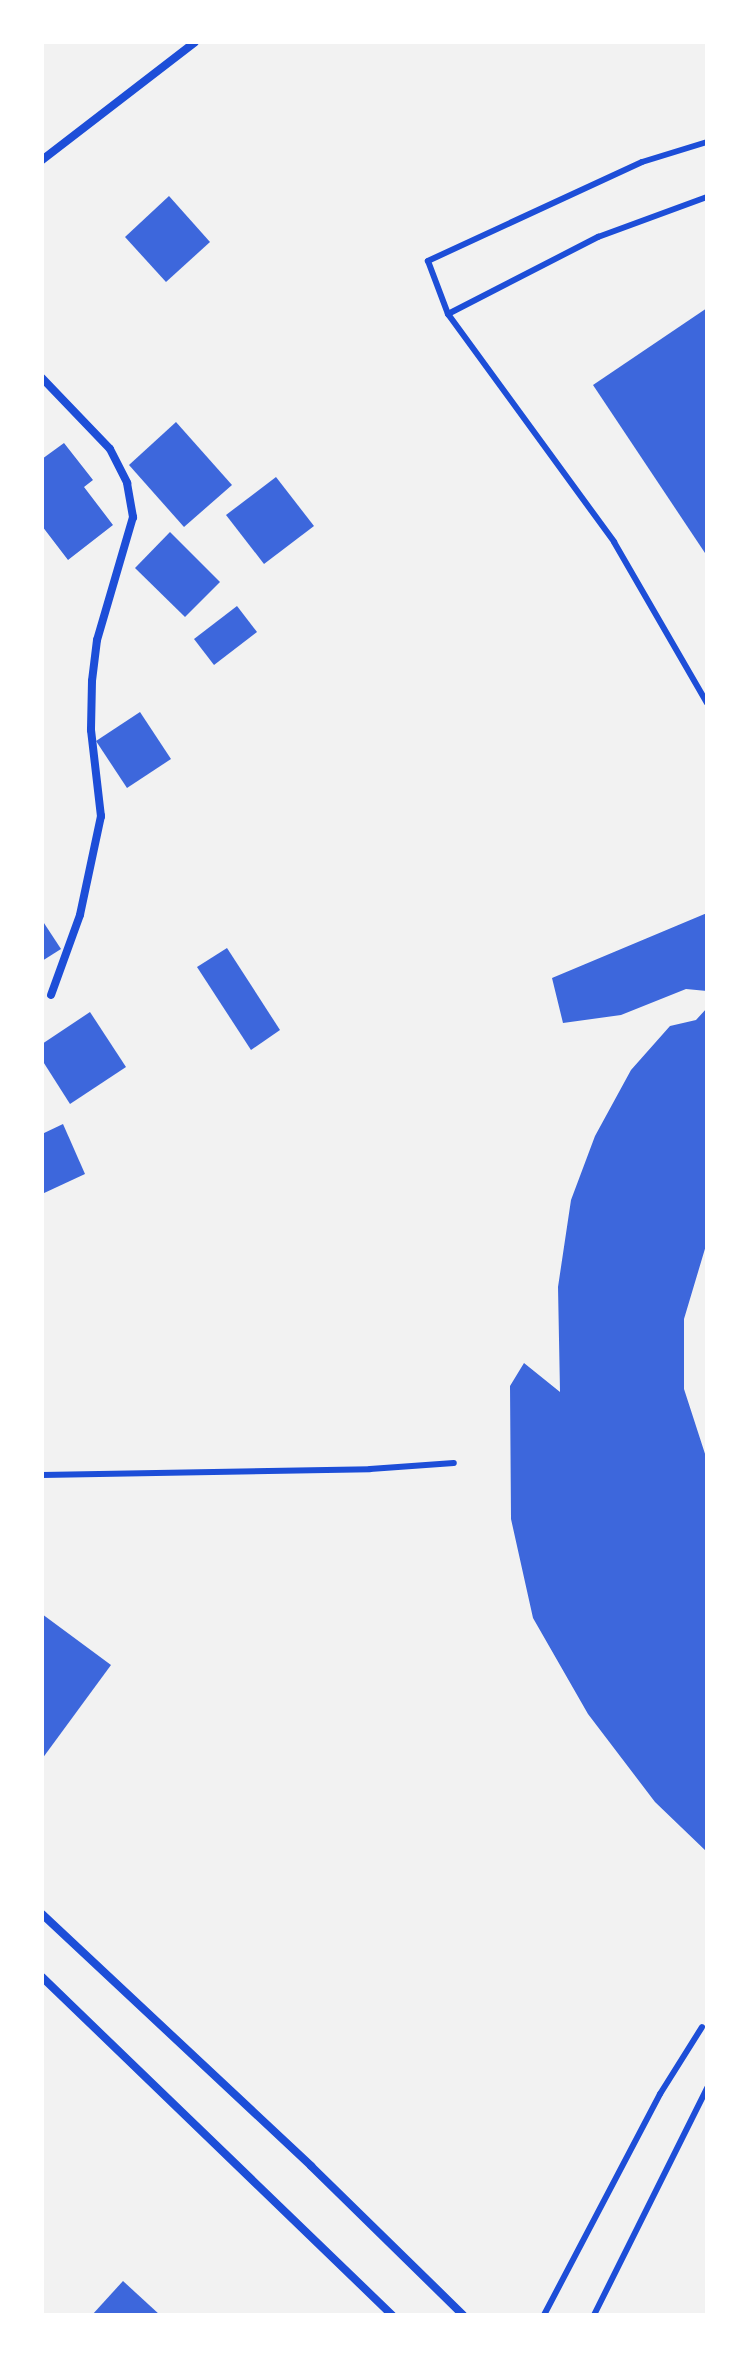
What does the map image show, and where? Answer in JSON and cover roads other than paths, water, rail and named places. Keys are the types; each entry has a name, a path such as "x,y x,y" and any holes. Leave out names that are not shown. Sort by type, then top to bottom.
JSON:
{"street":[{"path":"42,160 195,42"},
{"path":"42,378 110,449 127,483 133,517 97,640 92,681 91,730 101,816 80,915 51,995"},
{"path":"42,1914 311,2166 463,2315"},
{"path":"42,1977 392,2315"}],"lane":[{"path":"707,142 642,162 431,257 429,267 448,314 614,542 707,703"},
{"path":"448,314 598,237 707,197"},
{"path":"42,1475 370,1469 454,1463"},
{"path":"544,2315 660,2094 702,2027"},
{"path":"594,2315 707,2088"}]}
